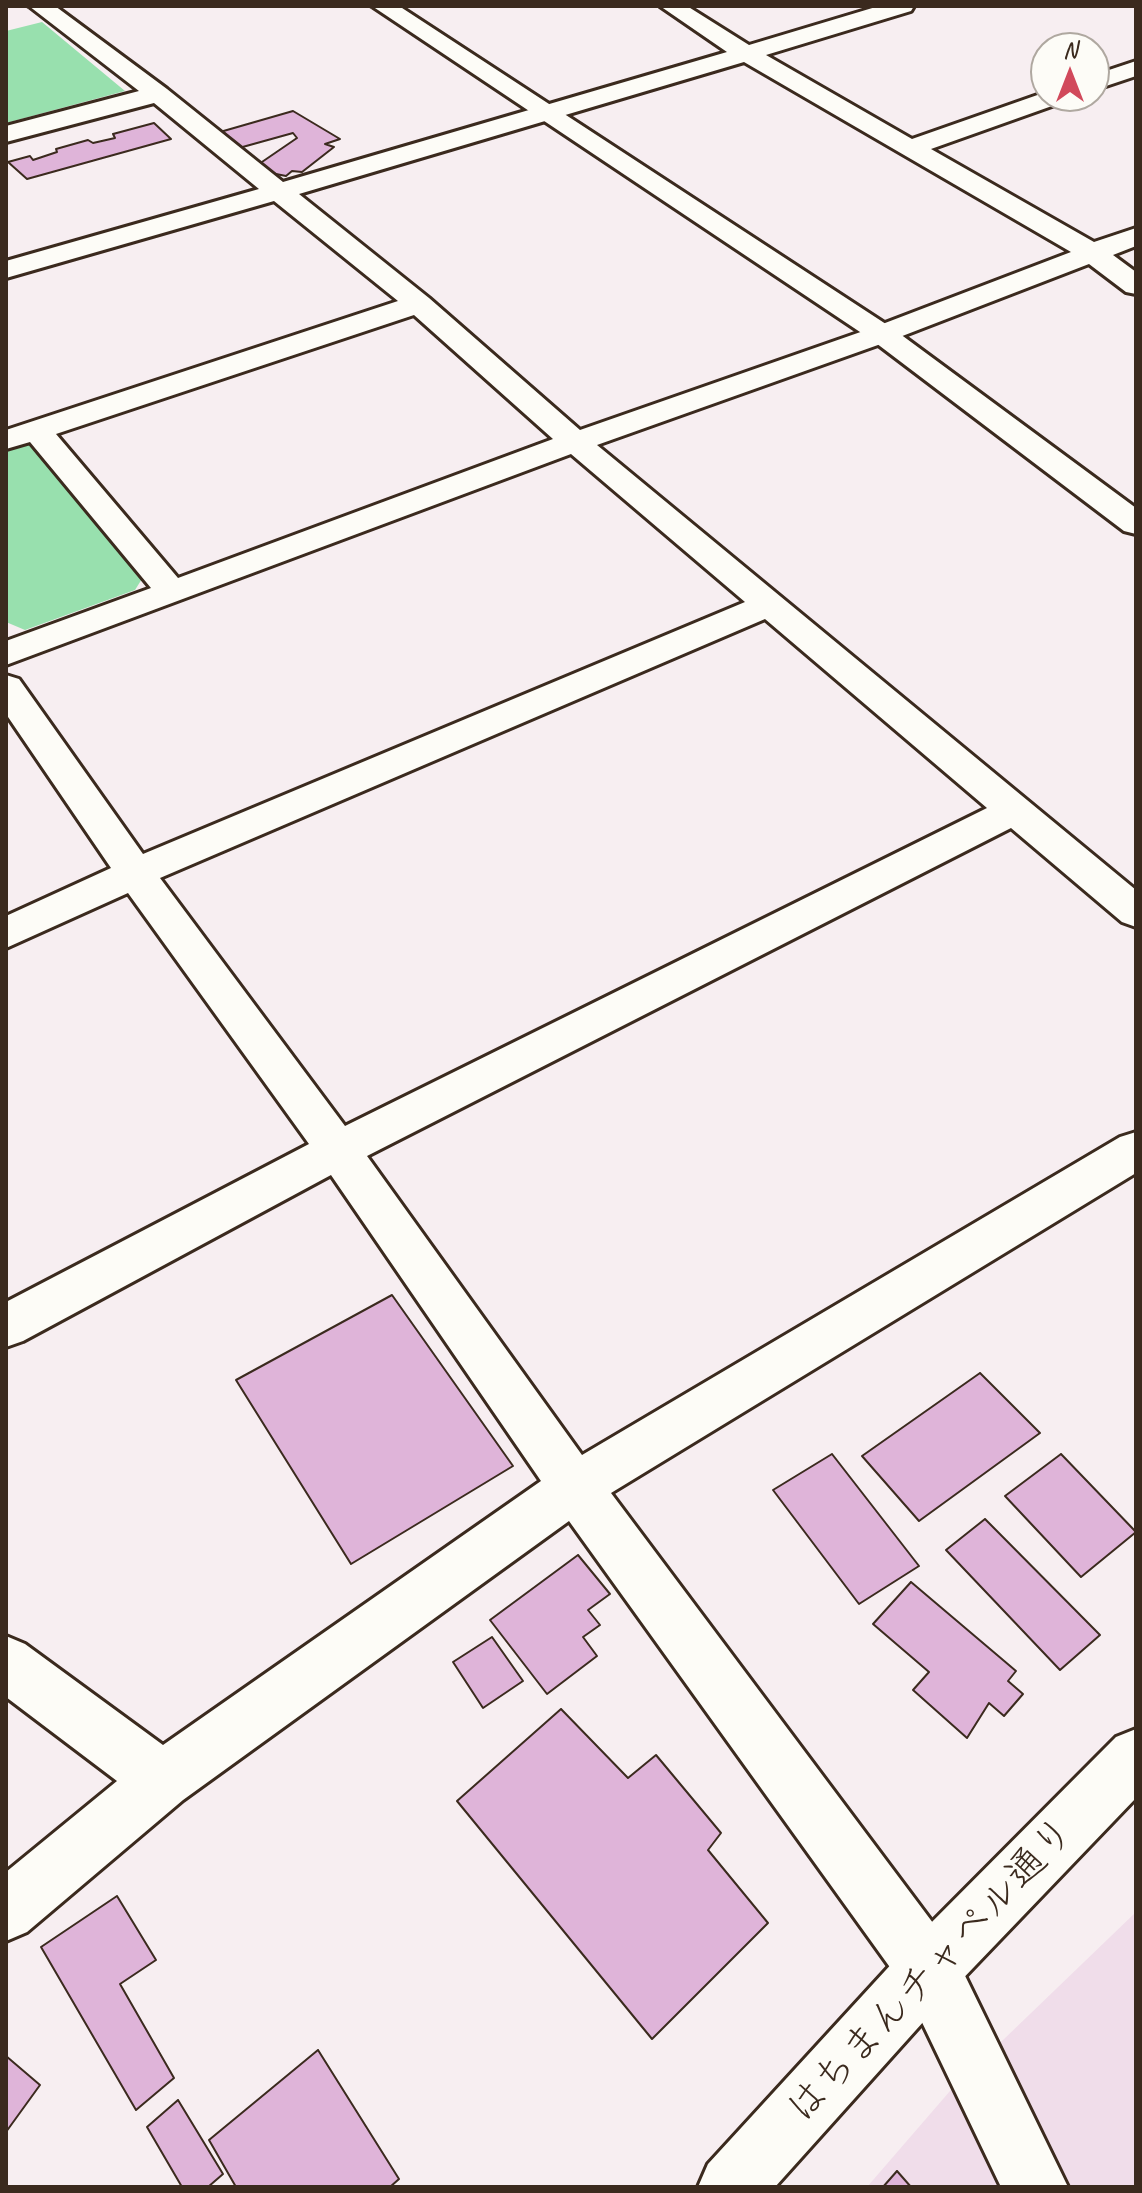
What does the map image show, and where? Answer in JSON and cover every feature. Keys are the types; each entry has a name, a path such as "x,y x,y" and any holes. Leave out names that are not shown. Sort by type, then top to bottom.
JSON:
{"street":[{"path":"383,6 882,334 1136,524"},
{"path":"671,6 747,54 1093,253 1136,286"},
{"path":"6,270 903,6"},
{"path":"20,20 44,10 158,94 281,191 419,304 575,442 1136,912"},
{"path":"1110,77 1136,68"},
{"path":"6,134 158,94"},
{"path":"913,147 1030,106"},
{"path":"6,654 575,442 882,334 1136,236"},
{"path":"173,593 21,435 419,304"},
{"path":"6,933 135,873 770,604"},
{"path":"6,687 135,873 338,1150 575,1487 929,1969 1035,2187"},
{"path":"6,1326 338,1150 1016,809"},
{"path":"6,1911 163,1780 575,1487 1136,1150"},
{"path":"6,1663 163,1780"},
{"name":"はちまんチャペル通り","path":"731,2187 929,1969 1136,1757"}],"shaded area":[{"path":"1136,1912 1136,2187 867,2187 950,2091"}],"green space":[{"path":"42,22 125,91 6,123 6,31"},
{"path":"37,445 145,574 135,590 25,630 6,622 6,447"}],"building":[{"path":"293,111 340,139 325,144 334,147 302,172 292,171 286,176 266,172 267,168 259,164 297,138 293,133 239,148 220,132"},
{"path":"154,123 171,139 27,179 8,162 30,156 33,160 57,152 56,149 88,140 93,143 115,138 113,134"},
{"path":"392,1295 513,1466 351,1564 236,1380"},
{"path":"980,1373 1040,1433 919,1521 862,1456"},
{"path":"832,1454 919,1566 859,1604 773,1490"},
{"path":"1061,1454 1136,1532 1081,1577 1005,1496"},
{"path":"985,1519 1100,1635 1060,1670 946,1550"},
{"path":"578,1555 610,1594 588,1610 600,1625 583,1637 597,1656 547,1694 490,1620"},
{"path":"911,1582 1016,1671 1008,1681 1023,1694 1004,1716 989,1703 967,1738 913,1690 929,1672 873,1624"},
{"path":"492,1637 523,1681 483,1708 453,1662"},
{"path":"561,1709 628,1778 656,1755 721,1833 708,1850 768,1923 652,2039 457,1801"},
{"path":"117,1896 156,1960 120,1984 174,2078 136,2110 41,1947"},
{"path":"318,2050 399,2179 390,2187 236,2187 209,2140"},
{"path":"6,2056 40,2085 6,2132"},
{"path":"178,2100 223,2174 208,2187 182,2187 147,2127"},
{"path":"897,2171 911,2187 883,2187"}]}
